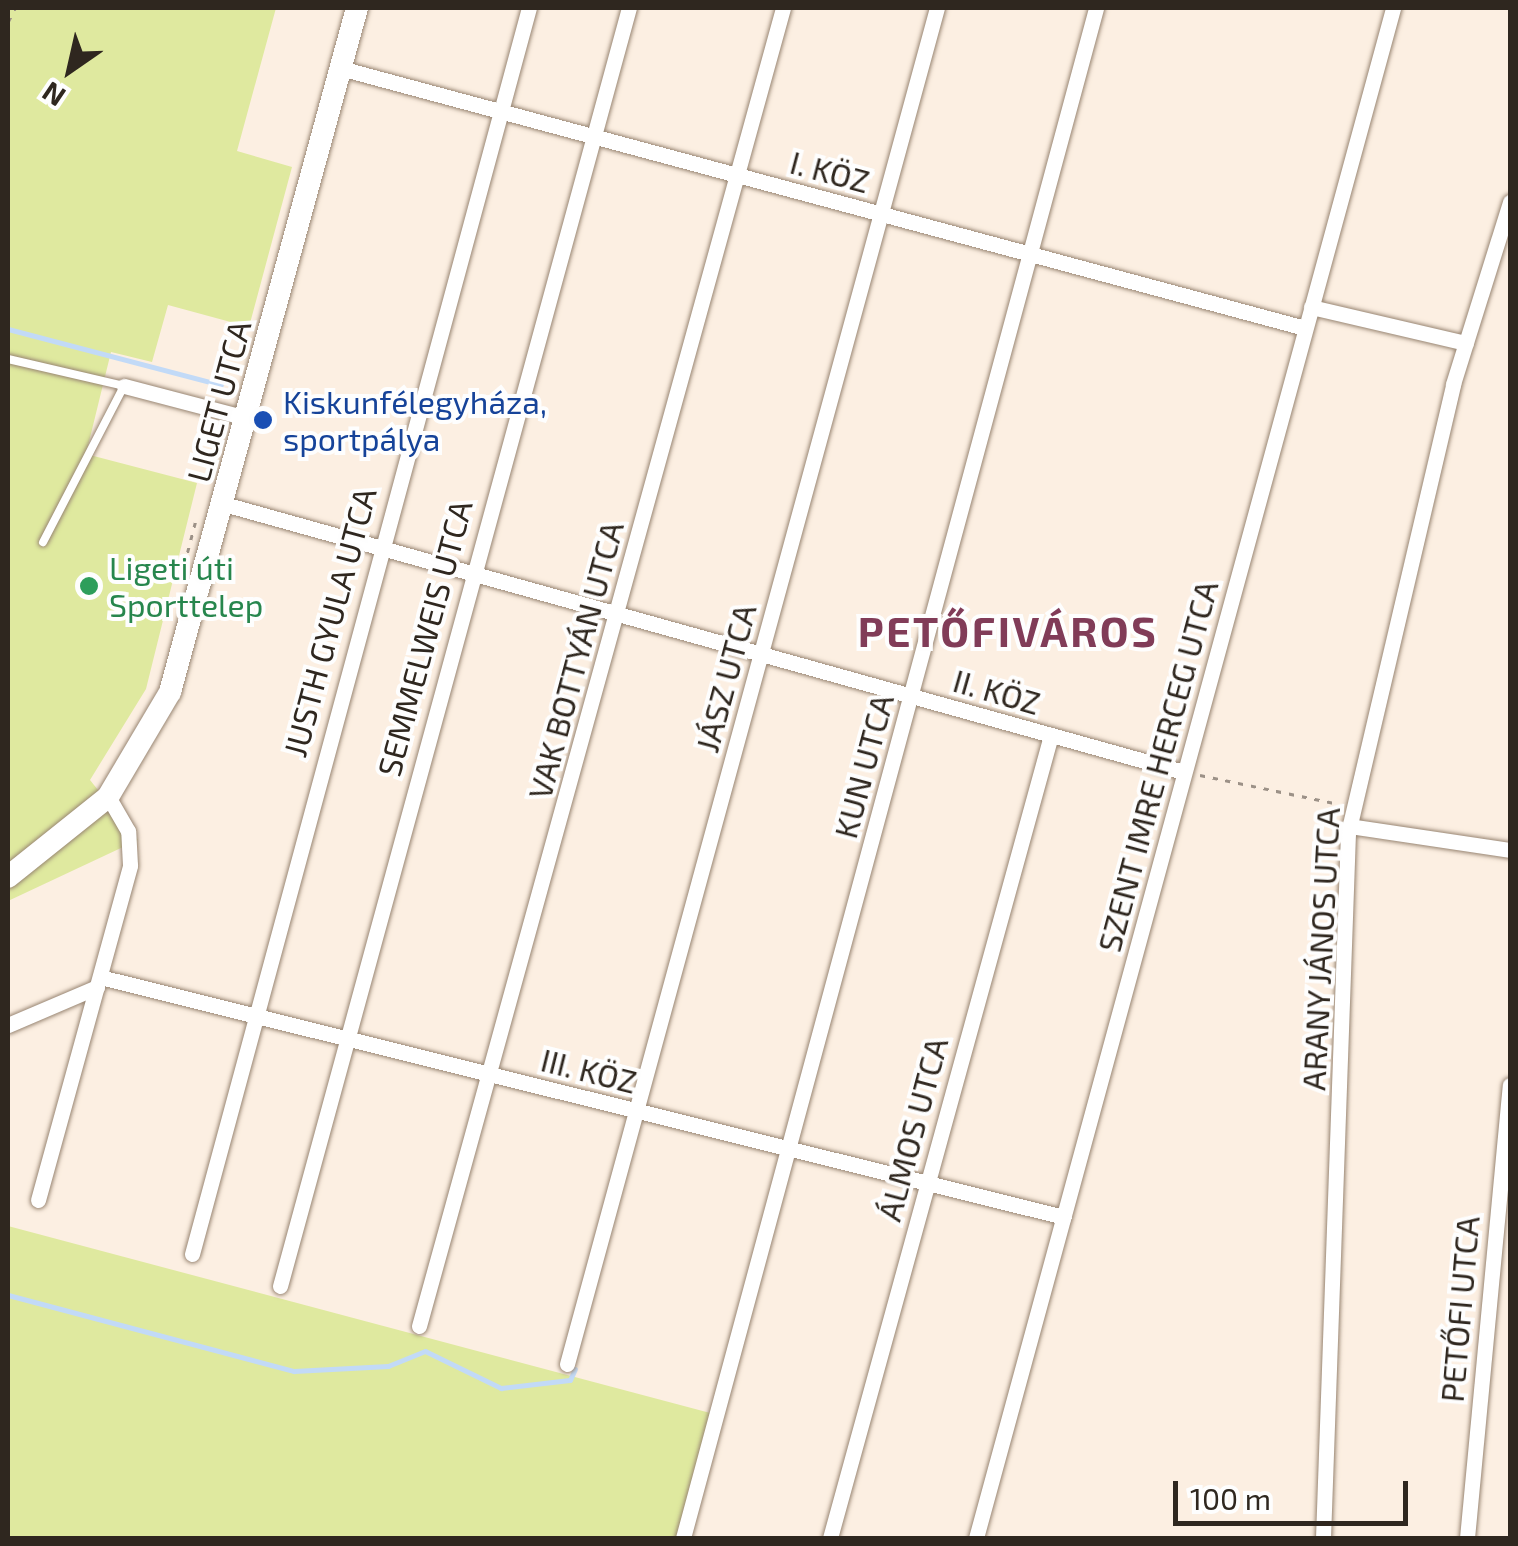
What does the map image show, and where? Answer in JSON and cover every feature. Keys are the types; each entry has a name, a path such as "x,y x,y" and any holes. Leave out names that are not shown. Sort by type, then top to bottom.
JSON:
{"main road":[{"name":"LIGET UTCA","path":"8,877 108,797 166,702 224,504 357,8"}],"street":[{"name":"JUSTH GYULA UTCA","path":"192,1254 376,547 529,8"},
{"name":"SEMMELWEIS UTCA","path":"280,1286 469,573 629,8"},
{"name":"VAK BOTTYÁN UTCA","path":"419,1326 782,8"},
{"name":"JÁSZ UTCA","path":"567,1364 937,8"},
{"name":"KUN UTCA","path":"683,1538 1096,8"},
{"name":"SZENT IMRE HERCEG UTCA","path":"976,1538 1393,8"},
{"name":"I. KÖZ","path":"340,68 1305,328"},
{"name":"ARANY JÁNOS UTCA","path":"1323,1538 1350,826 1466,343 1510,202"},
{"path":"1492,261 1510,266"},
{"path":"1311,307 1466,343"},
{"path":"124,386 247,418"},
{"name":"II. KÖZ","path":"224,504 1184,772"},
{"name":"ÁLMOS UTCA","path":"830,1538 1051,735"},
{"path":"38,1200 99,982 105,937 132,852 108,797"},
{"path":"1350,826 1510,850"},
{"path":"8,1024 99,982"},
{"name":"III. KÖZ","path":"99,982 252,1015 1064,1217"},
{"name":"PETŐFI UTCA","path":"1467,1538 1510,1084"}],"lane":[{"path":"8,360 124,386 43,542"}],"path":[{"path":"8,22 14,8"},
{"path":"1184,772 1353,806"}],"green space":[{"path":"8,8 276,8 237,151 292,167 249,327 168,305 152,362 111,352 86,454 197,483 146,689 90,780 138,840 8,901"},
{"path":"8,1226 714,1414 680,1538 8,1538"}],"waterway":[{"path":"8,329 221,385"},
{"path":"8,1295 294,1371 388,1366 425,1351 501,1388 570,1380 575,1369"}],"place":[{"name":"Kiskunfélegyháza, sportpálya","path":"263,420"},
{"name":"Ligeti úti Sporttelep","path":"89,586"}],"district":[{"name":"PETŐFIVÁROS","path":"1008,630"}]}
